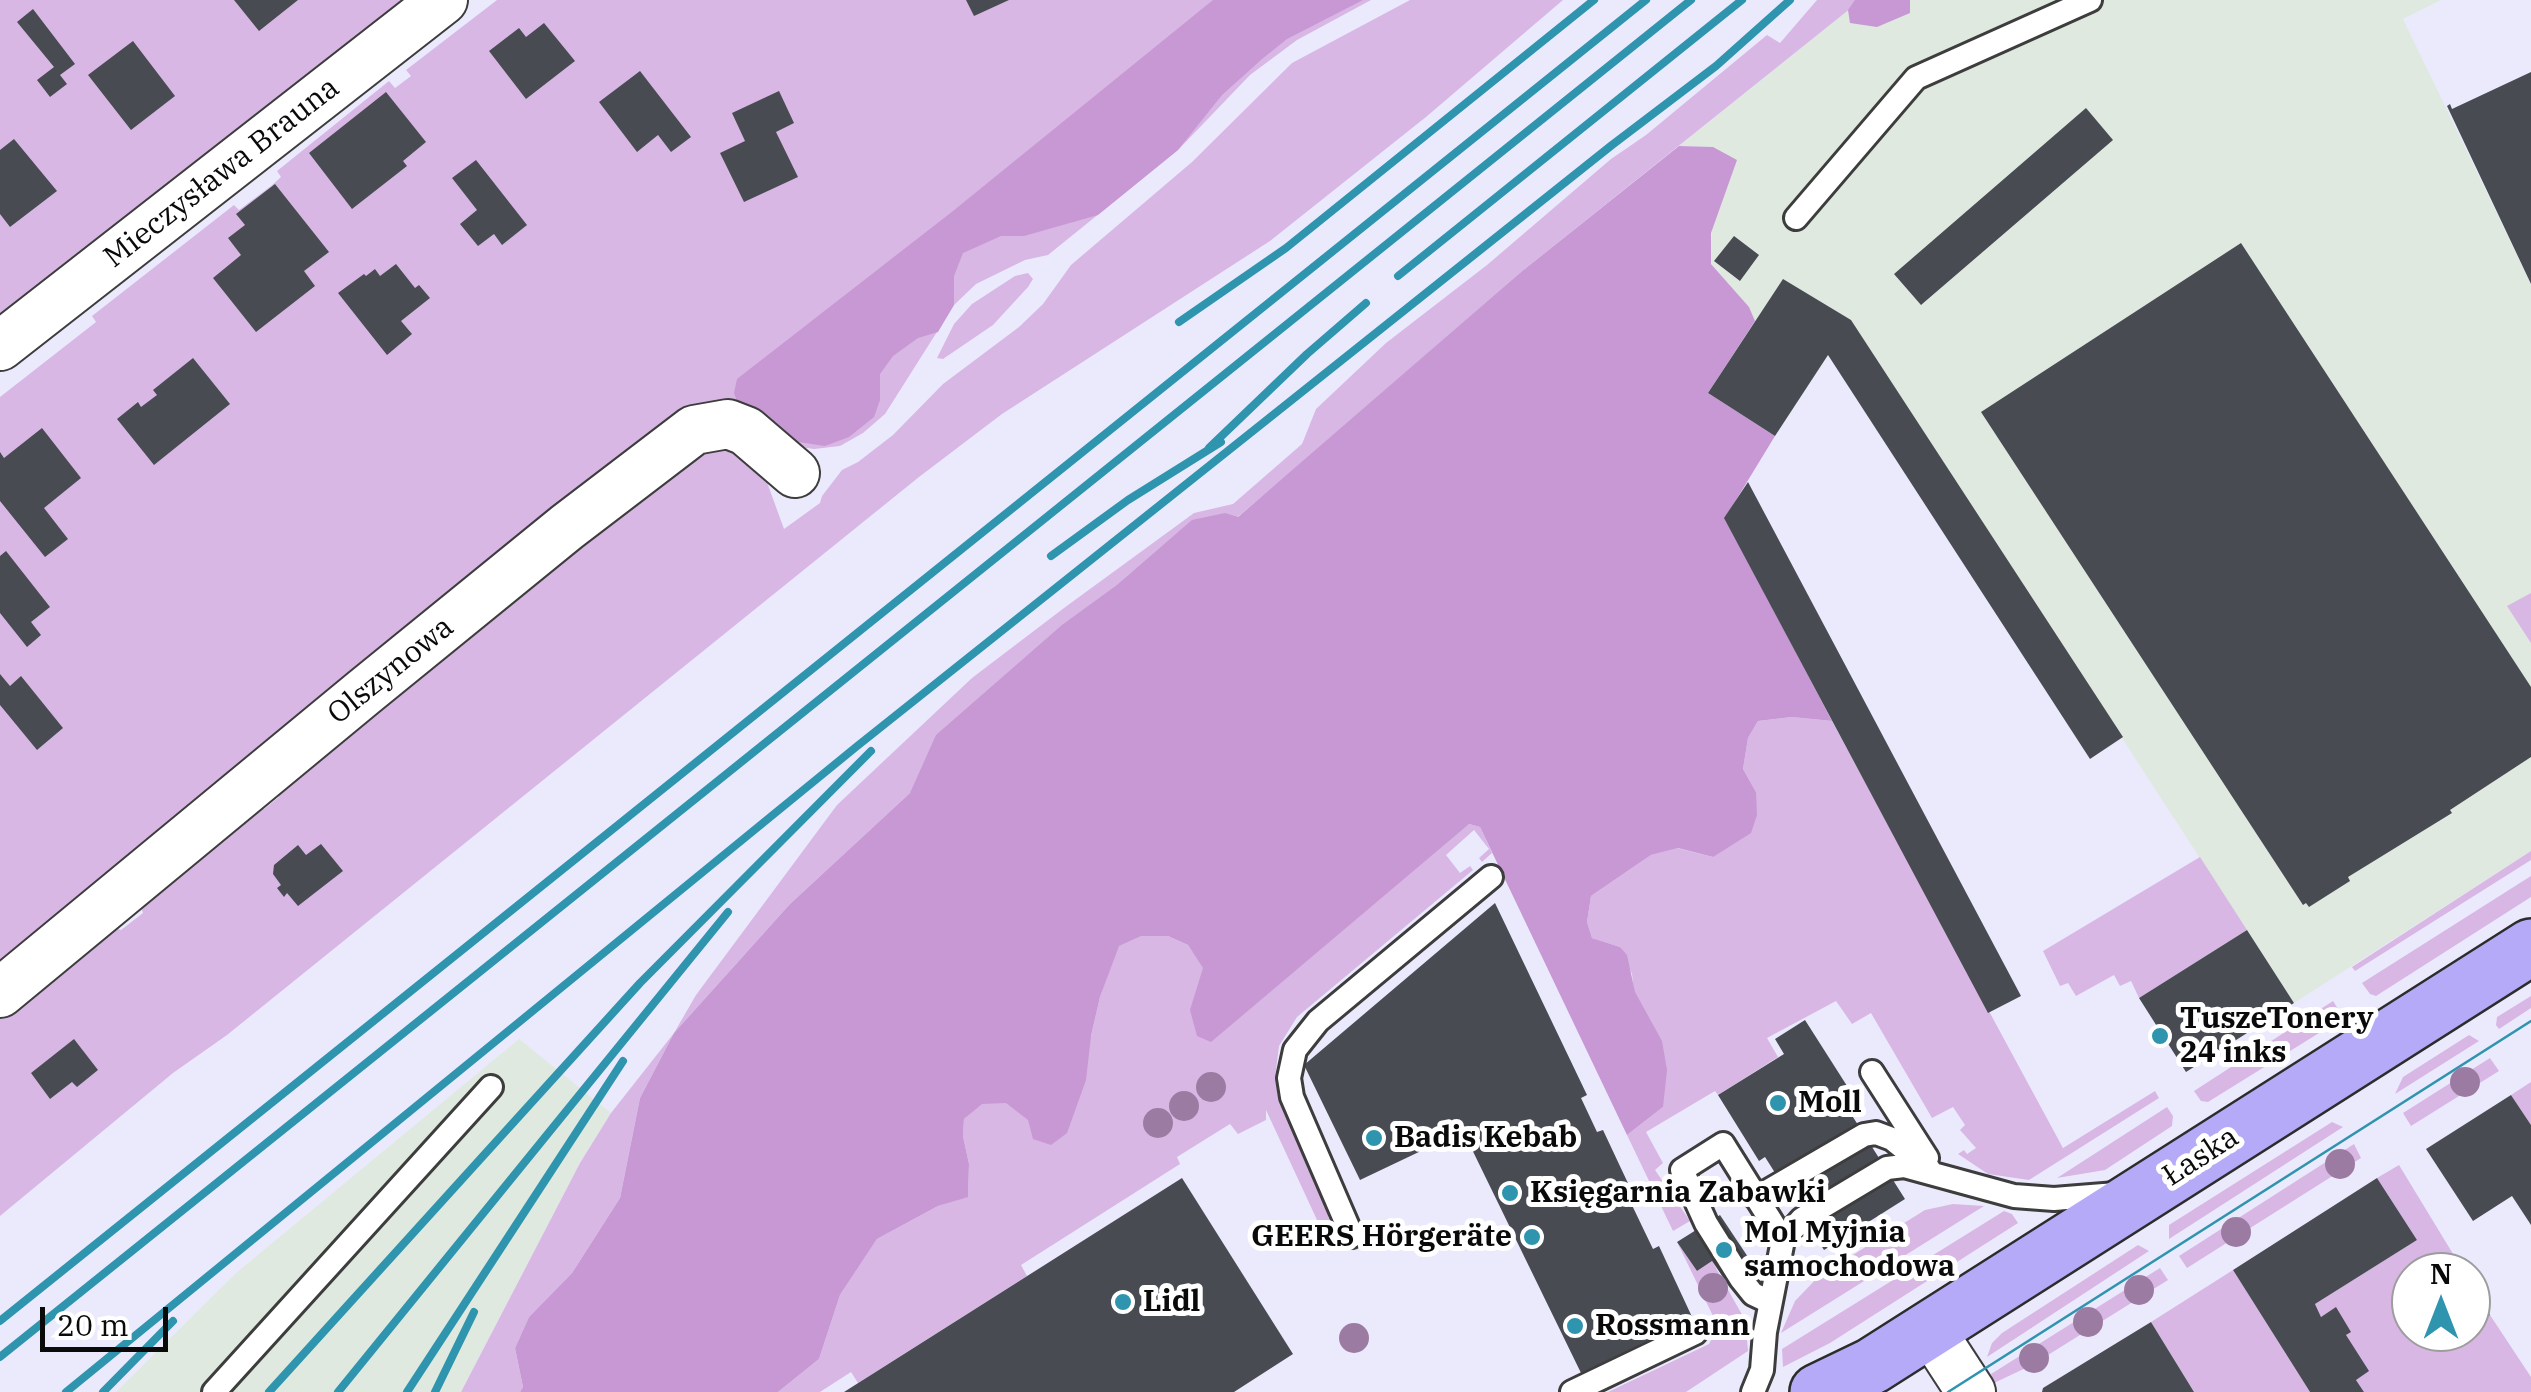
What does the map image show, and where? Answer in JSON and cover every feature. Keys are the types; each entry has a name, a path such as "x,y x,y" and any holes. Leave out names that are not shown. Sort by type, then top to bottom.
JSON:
{"main road":[{"name":"Łaska","path":"1818,1392 1857,1379 2531,947"}],"street":[{"name":"Mieczysława Brauna","path":"0,346 443,0"},
{"name":"Olszynowa","path":"0,993 538,551 694,430 728,424 746,431 795,473"},
{"path":"1930,1329 1971,1392"}],"lane":[{"path":"1796,218 1916,78 2090,0"},
{"path":"1352,1236 1292,1097 1290,1078 1295,1050 1318,1021 1491,877"},
{"path":"1872,1072 1936,1174"},
{"path":"214,1392 492,1087"},
{"path":"1756,1198 1864,1134 1876,1133 1892,1139 1936,1174"},
{"path":"1770,1302 1753,1294 1740,1279 1706,1223 1682,1170 1723,1144 1783,1240"},
{"path":"1754,1392 1762,1370 1783,1240 1802,1219 1888,1168 1904,1166 2014,1196 2054,1199 2148,1191"},
{"path":"1572,1392 1696,1333"}],"shaded area":[{"path":"0,0 415,0 305,85 300,80 283,94 287,100 154,195 0,325"},
{"path":"497,0 1371,0 1297,40 1250,75 1178,150 1048,255 1025,260 976,284 954,305 885,414 863,433 840,446 794,446 734,413 0,975 0,397 96,322 92,316 234,205 239,210 271,186 281,177 277,171 389,81 395,88 411,76 406,70"},
{"path":"1213,0 1363,0 1287,39 1262,59 1222,95 1178,150 1098,215 1024,236 1001,236 963,253 954,276 954,305 938,332 918,338 893,356 880,374 880,400 874,417 849,437 825,446 792,441 738,404 734,393 737,379 953,211"},
{"path":"1410,0 1563,0 1426,117 1270,241 1002,414 919,477 227,1035 173,1073 0,1216 0,1011 101,924 121,930 143,913 137,895 246,806 264,809 279,797 279,778 680,455 728,436 760,463 784,529 820,503 842,470 893,435 943,384 1019,327 1043,304 1071,265 1192,162 1292,63"},
{"path":"1817,0 1861,0 1521,272 1304,461 910,793 790,904 674,1033 696,995 837,805 972,678 1194,513 1233,504 1302,444 1316,409 1386,343 1767,35 1780,43"},
{"path":"1855,0 1910,0 1910,13 1877,27 1850,23 1848,10"},
{"path":"1861,0 2441,0 2403,19 2531,284 2531,851 2294,1003 1851,321 1775,436 1708,393 1755,321 1749,307 1711,264 1713,147 1679,146"},
{"path":"1679,146 1713,147 1737,160 1711,233 1711,264 1749,307 1755,321 1708,393 1775,436 1725,518 1832,721 1792,717 1758,721 1748,738 1743,769 1756,792 1757,815 1751,833 1713,857 1678,848 1651,855 1591,896 1587,922 1592,938 1620,947 1627,955 1635,992 1662,1041 1667,1070 1663,1107 1627,1135 1480,827 1469,824 1211,1042 1197,1036 1190,1010 1203,968 1188,945 1168,936 1141,936 1119,946 1100,997 1086,1080 1067,1133 1051,1145 1033,1139 1028,1120 1006,1103 982,1104 964,1119 968,1197 938,1206 877,1239 840,1295 819,1359 778,1392 520,1392 523,1387 515,1348 529,1317 572,1273 620,1198 640,1098 674,1033 790,904 910,793 936,735 1062,625 1117,585 1192,520 1225,513 1238,517 1521,272"},
{"path":"1028,273 1033,279 1028,287 993,325 943,359 937,358 954,324 972,304 1015,276"},
{"path":"2531,593 2531,643 2507,606"},
{"path":"1792,717 1832,721 2063,1148 2155,1091 2159,1098 2029,1180 1988,1174 1958,1154 1976,1148 1960,1130 1965,1125 1953,1107 1932,1118 1871,1013 1852,1024 1836,1001 1767,1038 1778,1057 1718,1095 1715,1091 1646,1132 1663,1163 1655,1170 1690,1221 1673,1231 1627,1135 1663,1107 1646,1015 1620,947 1592,938 1587,922 1591,896 1651,855 1677,848 1713,857 1756,792 1743,769 1748,738 1758,721"},
{"path":"1469,824 1480,827 1492,853 1482,862 1479,858 1489,849 1474,830 1446,855 1460,873 1470,866 1473,870 1297,1017 1279,1046 1275,1078 1279,1101 1323,1194 1332,1232 1324,1235 1266,1110 1266,1120 1238,1134 1230,1124 1177,1157 1180,1164 1021,1265 1027,1276 858,1383 851,1372 820,1392 778,1392 819,1359 840,1295 877,1239 938,1206 968,1196 964,1119 982,1103 1007,1103 1029,1120 1091,1036 1118,946 1140,936 1168,936 1188,945 1203,967"},
{"path":"2531,851 2531,860 2355,971 2352,967"},
{"path":"2200,857 2247,930 2139,998 2131,981 2120,986 2114,975 2076,996 2068,983 2060,986 2043,951"},
{"path":"2531,876 2531,897 2376,996 2362,983"},
{"path":"2531,996 2531,1008 2499,1029 2497,1017"},
{"path":"2333,1001 2340,1020 2208,1102 2201,1101 2194,1091"},
{"path":"674,1033 640,1098 620,1198 572,1273 529,1317 515,1348 523,1387 520,1392 461,1392 580,1163 611,1113"},
{"path":"2469,1035 2479,1041 2395,1094 2403,1077"},
{"path":"519,1039 611,1113 580,1163 461,1392 116,1392 236,1273"},
{"path":"2490,1058 2499,1071 2411,1126 2403,1113"},
{"path":"2531,1082 2531,1125 2511,1095"},
{"path":"2167,1107 2173,1116 2172,1126 2105,1170 2057,1178"},
{"path":"2332,1122 2343,1127 2169,1239 2169,1225"},
{"path":"2354,1144 2361,1158 2187,1268 2179,1256"},
{"path":"2399,1165 2452,1252 2398,1252 2417,1240 2377,1178"},
{"path":"1953,1204 1984,1206 1781,1333 1795,1301 1819,1276 1925,1210"},
{"path":"2004,1211 2018,1223 1830,1343 1783,1367 1782,1349"},
{"path":"1677,1242 1697,1271 1712,1261 1745,1320 1748,1351 1686,1392 1608,1392 1709,1344 1714,1335 1713,1316"},
{"path":"2138,1245 2149,1251 1987,1357 1992,1343 2002,1333"},
{"path":"2391,1256 2391,1352 2491,1352 2491,1317 2531,1377 2531,1392 2364,1392 2356,1380 2346,1335 2350,1332 2336,1308 2321,1317 2315,1304"},
{"path":"2160,1268 2168,1280 2032,1365 1994,1383 1991,1374"},
{"path":"2233,1270 2310,1392 2194,1392 2151,1322"}],"building":[{"path":"234,0 298,0 259,31"},
{"path":"966,0 1009,0 974,16"},
{"path":"33,9 75,64 60,75 67,84 50,97 37,80 54,67 17,22"},
{"path":"544,23 575,61 526,99 489,51 519,28 526,37"},
{"path":"133,41 175,96 131,130 88,75"},
{"path":"640,71 691,137 671,152 658,135 637,152 599,102"},
{"path":"2531,72 2531,284 2447,106 2450,104 2452,109"},
{"path":"779,91 794,123 776,132 798,177 744,202 720,153 745,141 732,113"},
{"path":"386,92 426,142 403,161 407,166 352,209 309,153"},
{"path":"2086,108 2113,140 1921,305 1894,274"},
{"path":"14,139 57,191 10,227 0,214 0,150"},
{"path":"476,160 527,225 502,245 494,234 478,246 460,224 477,210 452,178"},
{"path":"275,184 329,252 304,271 315,286 256,332 213,278 241,255 228,238 245,225 236,214"},
{"path":"1734,236 1759,255 1740,281 1714,261"},
{"path":"2241,243 2531,687 2531,757 2450,810 2452,813 2348,877 2350,881 2309,907 2303,905 1981,412"},
{"path":"396,264 415,288 419,285 430,298 401,321 412,334 387,355 338,293 364,274 375,269 380,276"},
{"path":"1783,279 1851,320 2123,737 2090,759 1828,355 1775,436 1708,393"},
{"path":"193,358 230,404 154,465 117,419 138,402 141,407 157,395 153,390"},
{"path":"42,428 81,478 44,508 68,539 45,557 0,501 0,452 4,458"},
{"path":"1748,482 2021,996 1988,1013 1724,518"},
{"path":"6,551 50,607 31,622 41,635 27,647 0,613 0,556"},
{"path":"0,674 10,686 21,676 63,728 37,750 0,705"},
{"path":"321,844 343,871 298,906 277,888 281,885 273,874 274,865 298,845 306,855"},
{"path":"1495,903 1587,1095 1581,1098 1597,1132 1603,1130 1634,1196 1629,1199 1653,1249 1659,1246 1693,1319 1581,1373 1463,1131 1360,1180 1304,1065"},
{"path":"2247,930 2294,1003 2186,1072 2139,998"},
{"path":"1805,1020 1856,1100 1846,1106 1905,1199 1824,1250 1765,1157 1759,1161 1718,1095 1784,1054 1775,1039"},
{"path":"74,1039 98,1070 77,1087 72,1082 50,1099 31,1073"},
{"path":"2511,1095 2531,1125 2531,1225 2512,1196 2473,1221 2426,1149"},
{"name":"Lidl","path":"1182,1178 1293,1354 1234,1392 844,1392"},
{"path":"2377,1178 2417,1240 2391,1252 2391,1256 2315,1304 2321,1317 2336,1307 2351,1332 2346,1335 2369,1371 2356,1380 2364,1392 2310,1392 2233,1270"},
{"name":"Mol Myjnia samochodowa","path":"1720,1215 1756,1269 1729,1286 1712,1261 1697,1271 1677,1242"},
{"path":"2151,1322 2194,1392 2042,1392 2043,1388"}],"tram line":[{"path":"1948,1392 2531,1021"}],"railway":[{"path":"1179,322 1286,248 1594,0"},
{"path":"0,1321 1646,0"},
{"path":"0,1357 1691,0"},
{"path":"1398,276 1742,0"},
{"path":"66,1392 856,747 1716,66 1790,0"},
{"path":"1209,448 1366,303"},
{"path":"1051,556 1128,500 1221,442"},
{"path":"269,1392 640,983 871,751"},
{"path":"338,1392 728,912"},
{"path":"407,1392 623,1061"},
{"path":"435,1392 474,1312"},
{"path":"103,1392 173,1321"}],"place":[{"name":"TuszeTonery 24 inks","path":"2160,1036"},
{"name":"Moll","path":"1778,1103"},
{"name":"Badis Kebab","path":"1374,1138"},
{"name":"Księgarnia Zabawki","path":"1510,1193"},
{"name":"GEERS Hörgeräte","path":"1532,1237"},
{"name":"Mol Myjnia samochodowa","path":"1724,1250"},
{"name":"Lidl","path":"1123,1302"},
{"name":"Rossmann","path":"1575,1326"}]}
